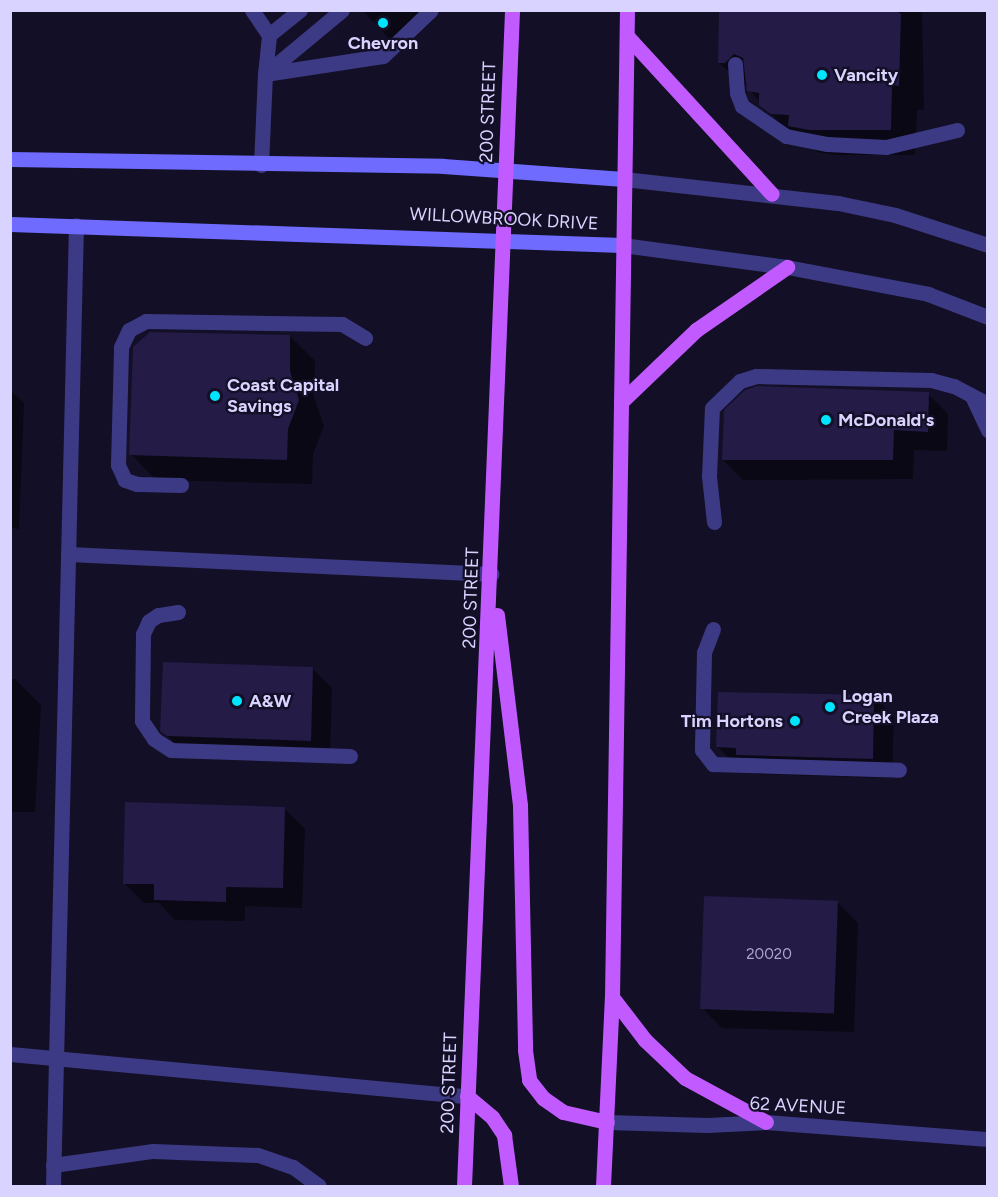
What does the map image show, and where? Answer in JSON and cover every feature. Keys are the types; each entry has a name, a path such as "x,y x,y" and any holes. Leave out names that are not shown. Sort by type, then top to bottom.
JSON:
{"main road":[{"name":"200 STREET","path":"464,1186 492,574 502,238 512,10"},
{"path":"603,1186 612,997 627,10"},
{"path":"627,36 772,194"},
{"path":"10,159 505,171 624,178"},
{"name":"WILLOWBROOK DRIVE","path":"10,224 502,238 622,244"},
{"path":"621,402 696,330 787,267"},
{"path":"492,574 520,805 525,1050 529,1080 543,1098 563,1112 607,1122"},
{"path":"612,997 645,1040 685,1078 766,1122"},
{"path":"467,1096 492,1117 504,1135 511,1186"}],"street":[{"path":"252,10 269,35 261,165"},
{"path":"269,35 300,10"},
{"path":"266,74 342,10"},
{"path":"266,74 383,56 431,10"},
{"path":"735,64 737,93 742,106 786,136 827,144 886,147 957,130"},
{"path":"624,178 772,194 896,215 987,245"},
{"path":"53,1186 76,225"},
{"name":"WILLOWBROOK DRIVE","path":"622,244 787,267 928,294 987,317"},
{"path":"181,485 137,484 125,480 118,465 121,347 129,330 146,321 342,324 365,338"},
{"path":"714,522 709,476 712,408 740,381 756,376 931,380 987,404"},
{"path":"972,396 987,431"},
{"path":"68,554 492,574"},
{"path":"178,612 158,615 149,621 144,634 142,722 154,740 171,750 350,756"},
{"path":"713,629 704,652 702,750 713,764 899,770"},
{"path":"10,1054 467,1096"},
{"name":"62 AVENUE","path":"607,1122 707,1125 766,1122 987,1139"},
{"path":"53,1165 153,1151 258,1155 293,1167 319,1186"}],"building":[{"name":"Vancity","path":"719,10 895,10 901,14 899,86 892,85 891,130 809,130 788,126 789,115 771,114 759,105 759,93 747,91 743,58 734,54 725,63 718,63"},
{"name":"Coast Capital Savings","path":"150,332 290,335 290,371 299,400 288,429 287,460 129,455 133,347"},
{"name":"McDonald's","path":"757,386 929,392 928,432 894,430 893,460 722,460 724,410 745,390"},
{"name":"A&W","path":"163,662 313,667 311,741 167,736 160,731"},
{"name":"Tim Hortons","path":"718,692 874,695 873,759 736,755 736,748 716,747"},
{"path":"125,802 285,807 283,888 226,887 226,902 154,900 154,884 123,884"},
{"path":"704,896 838,901 834,1014 700,1009"}],"place":[{"name":"Chevron","path":"383,23"},
{"name":"Vancity","path":"822,75"},
{"name":"Coast Capital Savings","path":"215,396"},
{"name":"McDonald's","path":"826,420"},
{"name":"A&W","path":"237,701"},
{"name":"Logan Creek Plaza","path":"830,707"},
{"name":"Tim Hortons","path":"795,721"}]}
